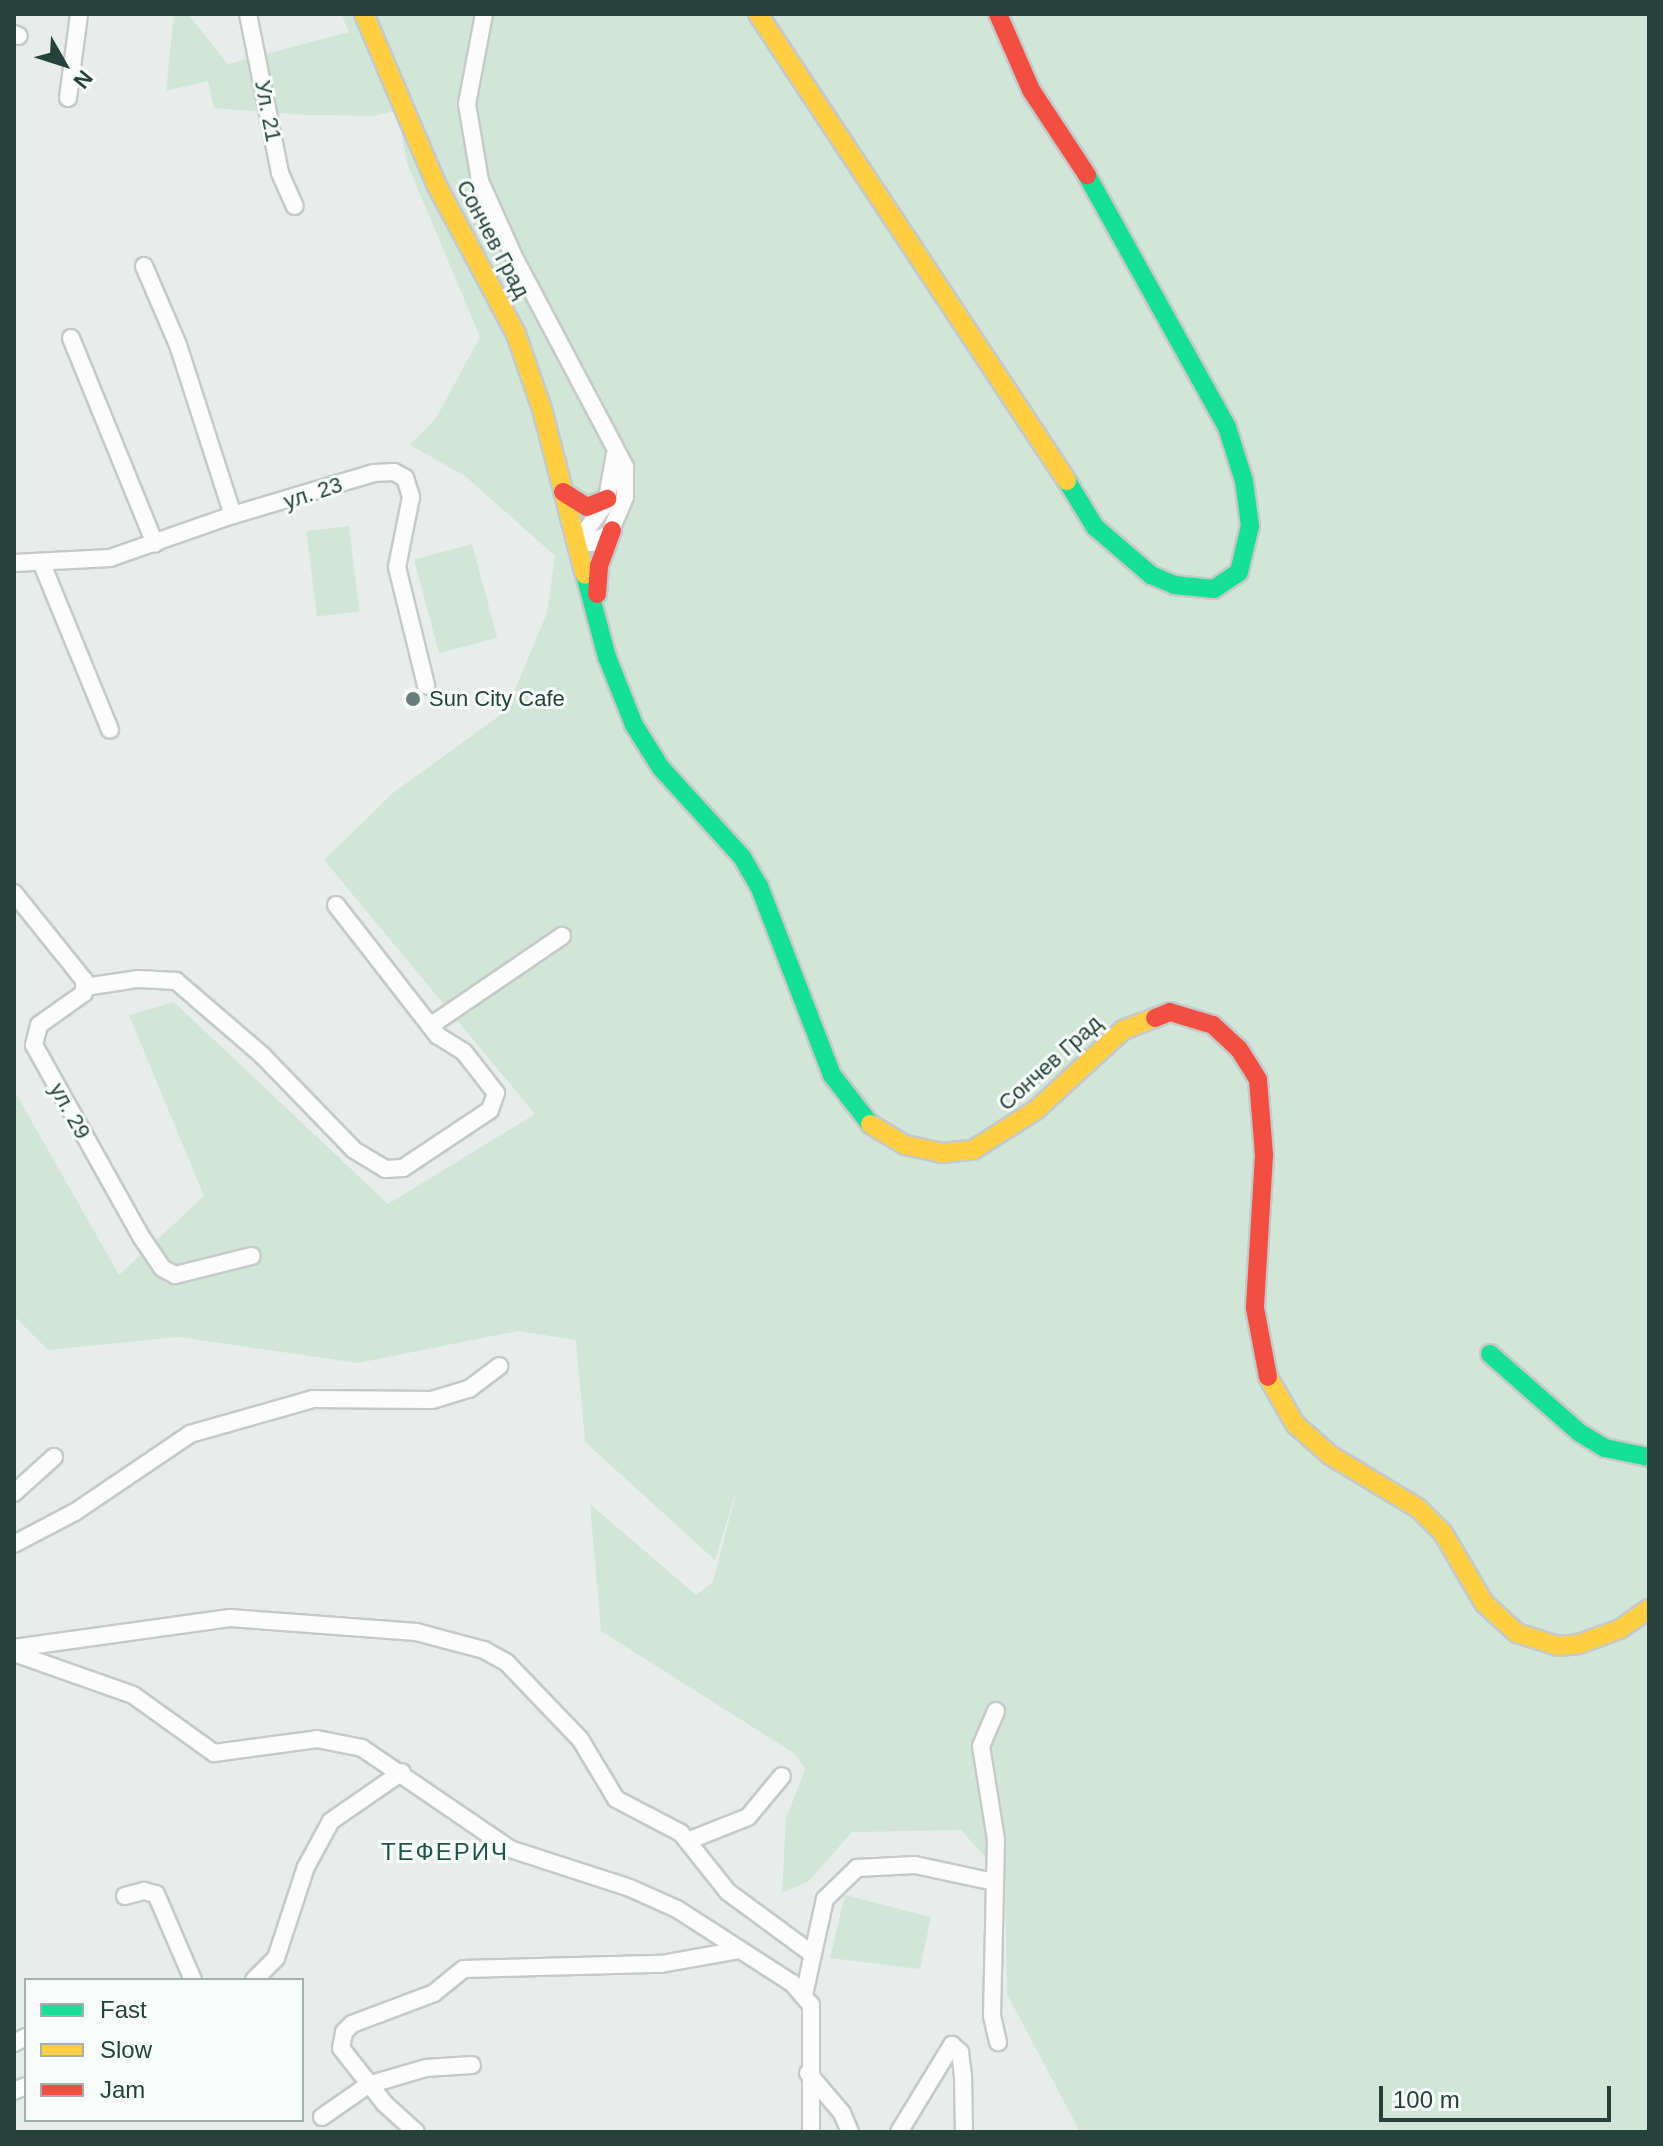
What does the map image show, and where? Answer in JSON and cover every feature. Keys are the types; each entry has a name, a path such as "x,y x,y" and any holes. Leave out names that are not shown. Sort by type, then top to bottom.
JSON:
{"main road":[{"name":"Сончев Град","path":"364,14 436,184 516,334 596,616 634,725 661,768 748,867 773,912 832,1075 866,1121 905,1145 942,1153 973,1150 1005,1134 1037,1109 1123,1030 1170,1012 1213,1025 1239,1049 1258,1080 1264,1155 1255,1308 1266,1374 1295,1424 1330,1455 1418,1508 1443,1533 1484,1603 1517,1633 1558,1646 1579,1644 1620,1629 1649,1609"},
{"path":"758,14 912,252 1021,406 1095,527 1151,575 1174,585 1214,589 1239,572 1248,541 1249,508 1238,458 1211,393 1109,208 1031,90 998,14"},
{"path":"563,492 587,507 607,499"},
{"path":"596,616 599,566 612,530"},
{"path":"1490,1354 1580,1433 1605,1448 1649,1457"}],"street":[{"path":"68,98 79,14"},
{"name":"Ул. 21","path":"248,14 280,173 295,206"},
{"path":"484,14 467,104 480,181 497,224 615,447 626,479 612,530 591,543 574,537"},
{"path":"144,266 178,345 233,515"},
{"path":"71,338 155,544"},
{"path":"574,537 593,523 607,499 615,447"},
{"name":"ул. 23","path":"14,563 42,564 110,558 233,515 382,471 405,478 411,497 397,567 426,685"},
{"path":"42,564 110,730"},
{"path":"14,893 75,967 85,987 138,979 176,981 262,1055 354,1150 386,1169 403,1168 490,1110 496,1100 472,1060 430,1026 336,905"},
{"path":"430,1026 562,936"},
{"name":"ул. 29","path":"85,987 80,997 39,1025 34,1045 142,1238 162,1268 175,1275 252,1256"},
{"path":"14,1544 75,1512 155,1453 238,1417 313,1399 432,1400 469,1389 499,1366"},
{"path":"14,1493 54,1457"},
{"path":"14,1650 230,1618 451,1639 507,1663 580,1739 616,1799 690,1840 728,1892 811,1953"},
{"path":"14,1650 133,1695 214,1753 337,1741 382,1758 447,1810 510,1849 630,1888 677,1909 804,1995 815,2017 808,2073 811,2132"},
{"path":"996,1711 981,1746 996,1840 994,1882 998,1921 992,2016 998,2042"},
{"path":"256,1978 276,1958 306,1867 331,1821 402,1772"},
{"path":"690,1840 748,1817 782,1776"},
{"path":"804,1995 825,1899 857,1868 915,1865 994,1882"},
{"path":"125,1896 144,1891 156,1894 192,1978"},
{"path":"416,2132 368,2085 341,2048 344,2032 369,2015 434,1993 464,1969 661,1964 739,1950"},
{"path":"899,2132 952,2045 960,2052 964,2132"},
{"path":"322,2117 368,2085 426,2068 472,2065"},
{"path":"808,2073 842,2113 850,2132"}],"green space":[{"path":"174,14 188,14 228,64 349,32 341,14 1649,14 1649,2132 1080,2132 1007,1994 1005,1879 961,1830 852,1832 809,1881 782,1893 786,1819 805,1769 795,1754 601,1631 590,1504 696,1595 713,1582 739,1482 715,1560 585,1442 576,1340 518,1331 358,1363 178,1337 48,1350 14,1316 14,1090 119,1275 204,1196 129,1015 174,1002 388,1204 535,1114 324,860 394,792 506,711 547,613 555,556 465,476 410,445 436,418 480,337 407,163 397,111 373,116 305,115 214,108 208,81 166,91"},
{"path":"349,526 359,611 317,617 306,531"},
{"path":"472,544 497,638 439,653 414,560"},
{"path":"845,1895 931,1917 920,1969 830,1958"}],"traffic: fast":[{"path":"1067,481 1095,527 1151,575 1174,585 1214,589 1239,572 1250,526 1244,481 1227,427 1087,175"},
{"path":"585,575 607,657 634,725 661,768 742,857 759,886 832,1075 870,1124"},
{"path":"1490,1354 1580,1433 1605,1448 1649,1457"}],"traffic: slow":[{"path":"364,14 436,184 516,334 542,409 585,575"},
{"path":"758,14 1067,481"},
{"path":"870,1124 905,1145 942,1153 973,1150 1037,1109 1123,1030 1155,1018"},
{"path":"1268,1377 1295,1424 1330,1455 1418,1508 1443,1533 1484,1603 1517,1633 1558,1646 1579,1644 1620,1629 1649,1609"}],"traffic: jam":[{"path":"998,14 1031,90 1087,175"},
{"path":"563,492 587,507 607,499"},
{"path":"597,594 599,566 612,530"},
{"path":"1155,1018 1170,1012 1213,1025 1239,1049 1258,1080 1264,1155 1255,1308 1268,1377"}],"place":[{"name":"Sun City Cafe","path":"413,699"}],"district":[{"name":"ТЕФЕРИЧ","path":"445,1852"}]}
